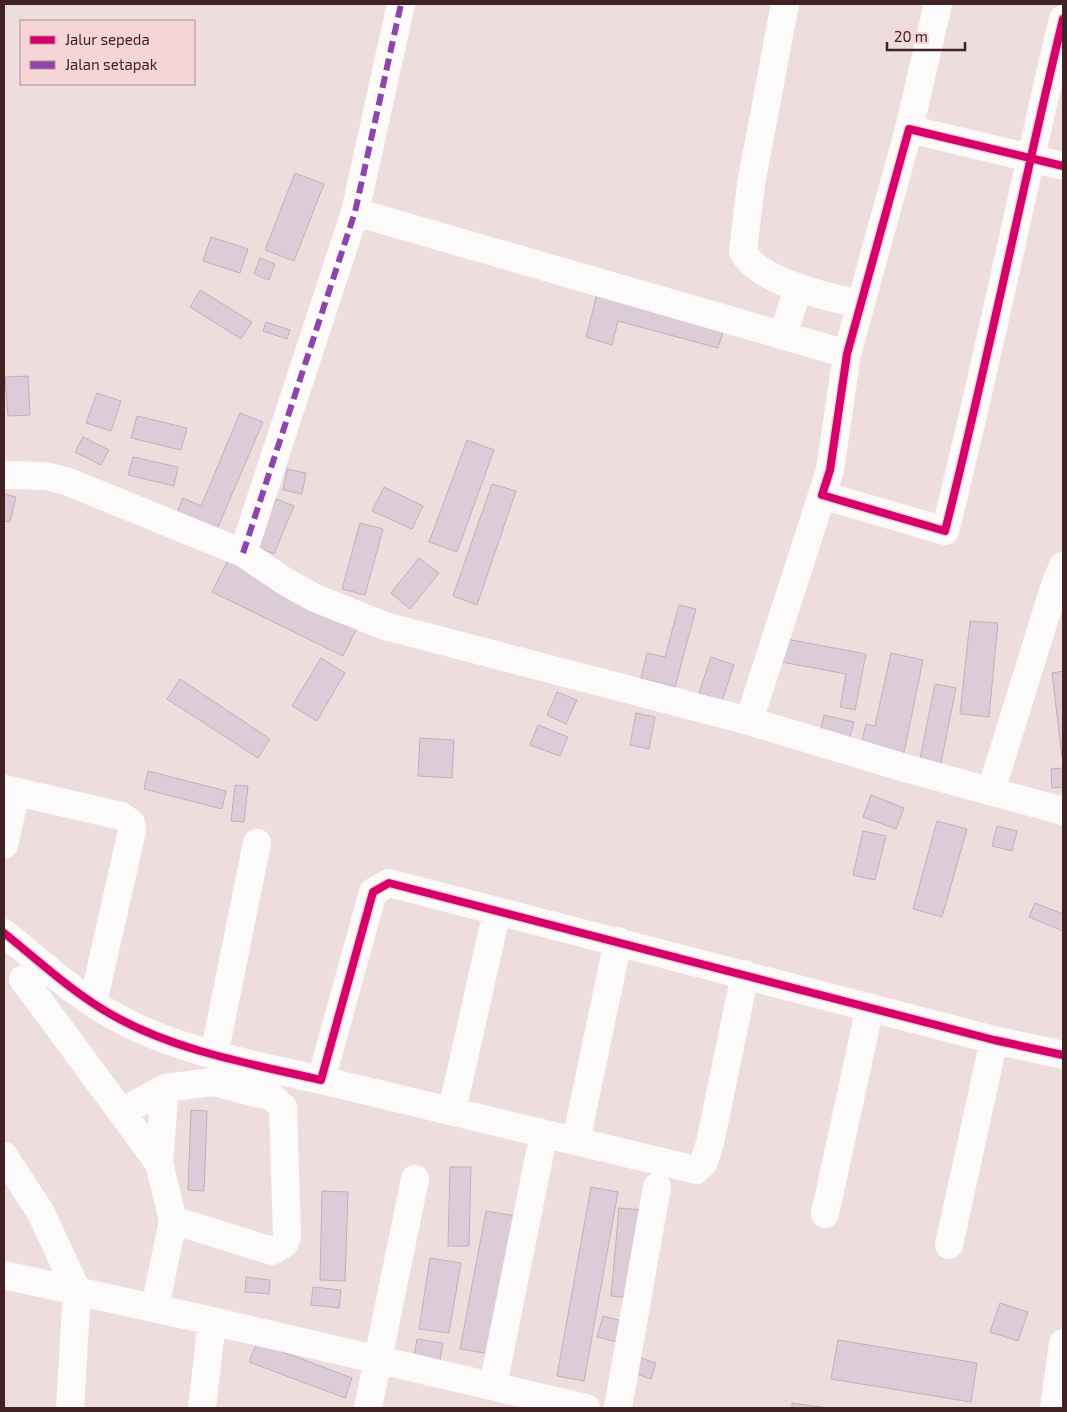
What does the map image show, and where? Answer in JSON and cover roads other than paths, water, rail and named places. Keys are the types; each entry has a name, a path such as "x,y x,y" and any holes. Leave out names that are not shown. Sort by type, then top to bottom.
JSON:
{"street":[{"path":"243,552 355,212 401,4"},
{"path":"785,4 751,184 742,248 745,255 795,296 818,295 854,327"},
{"path":"749,721 830,470 854,327 909,129 938,4"},
{"path":"822,495 945,531 973,421 1029,160 1063,19"},
{"path":"909,129 1029,160 1063,166"},
{"path":"355,212 783,336 854,327"},
{"path":"783,336 795,296"},
{"path":"4,475 46,476 66,482 243,552 286,582 315,598 385,626 749,721 905,768 1063,811"},
{"path":"991,790 1055,585 1063,566"},
{"path":"4,845 10,790 121,816 131,823 132,831 93,1003"},
{"path":"214,1054 257,844"},
{"path":"321,1080 373,892 379,886 390,883 994,1040 1063,1055"},
{"path":"452,1111 497,911"},
{"path":"4,933 93,1003 114,1016 147,1032 214,1054 696,1170 704,1162 710,1143 745,974"},
{"path":"576,1141 618,941"},
{"path":"23,979 159,1163"},
{"path":"826,1214 870,1007"},
{"path":"949,1245 994,1040"},
{"path":"122,1112 165,1088 213,1082 272,1097 283,1107 287,1236 284,1244 272,1252 173,1220"},
{"path":"155,1308 173,1220 159,1163 165,1088"},
{"path":"503,1395 540,1152"},
{"path":"4,1156 41,1213 77,1291 70,1408"},
{"path":"368,1408 414,1179"},
{"path":"618,1408 657,1187"},
{"path":"4,1275 212,1320 378,1360 503,1395 586,1408"},
{"path":"202,1408 212,1320"},
{"path":"1054,1408 1063,1342"}]}
